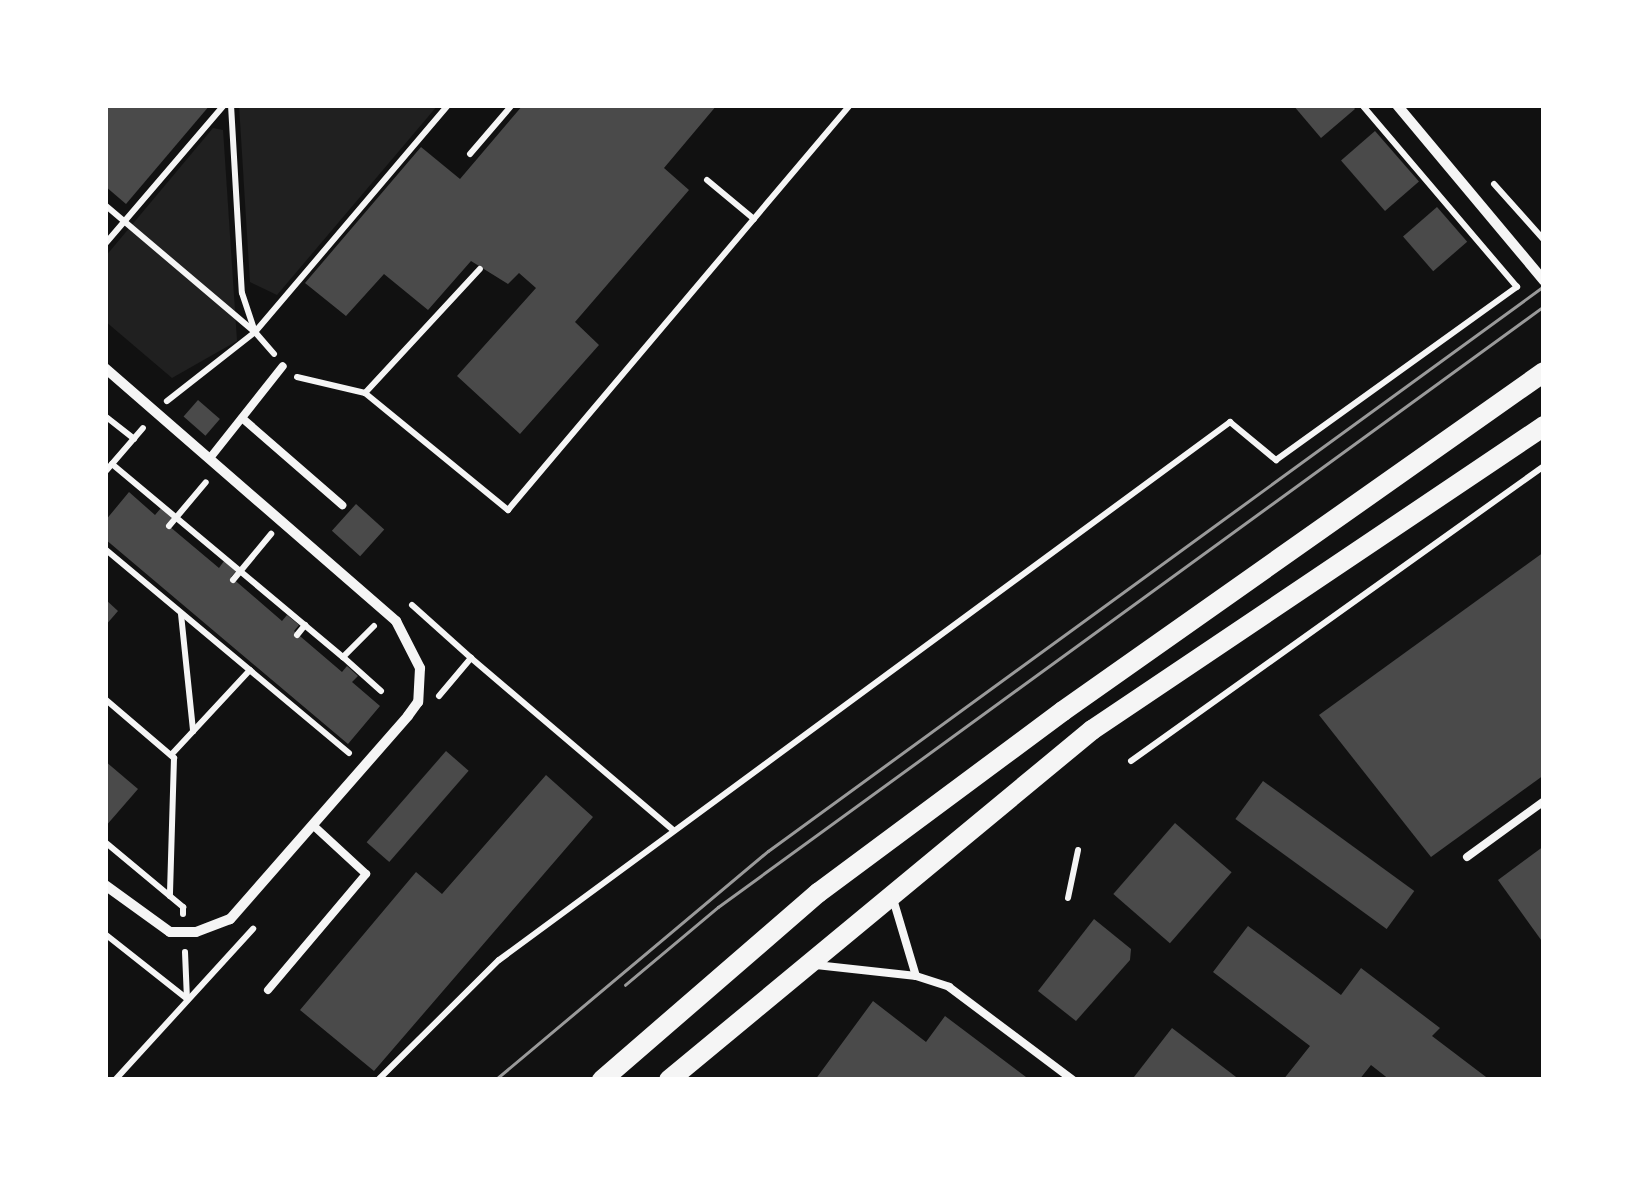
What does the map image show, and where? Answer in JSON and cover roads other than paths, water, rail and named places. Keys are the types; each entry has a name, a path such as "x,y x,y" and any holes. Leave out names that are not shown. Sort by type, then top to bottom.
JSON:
{"main road":[{"path":"602,1080 834,882 1063,710 1544,372"},
{"path":"669,1080 803,964 1092,730 1544,426"}],"street":[{"path":"1397,105 1544,281"},
{"path":"105,368 386,613 416,652 418,702 315,827 234,915 205,930 158,928 105,885"}],"lane":[{"path":"210,458 283,366"},
{"path":"242,418 342,505"},
{"path":"1467,857 1544,801"},
{"path":"268,990 366,874 315,827"},
{"path":"891,892 916,976"},
{"path":"803,964 916,976 949,987 1073,1080"}],"tram line":[{"path":"495,1080 768,851 1544,286"},
{"path":"625,985 718,907 1544,306"}]}
